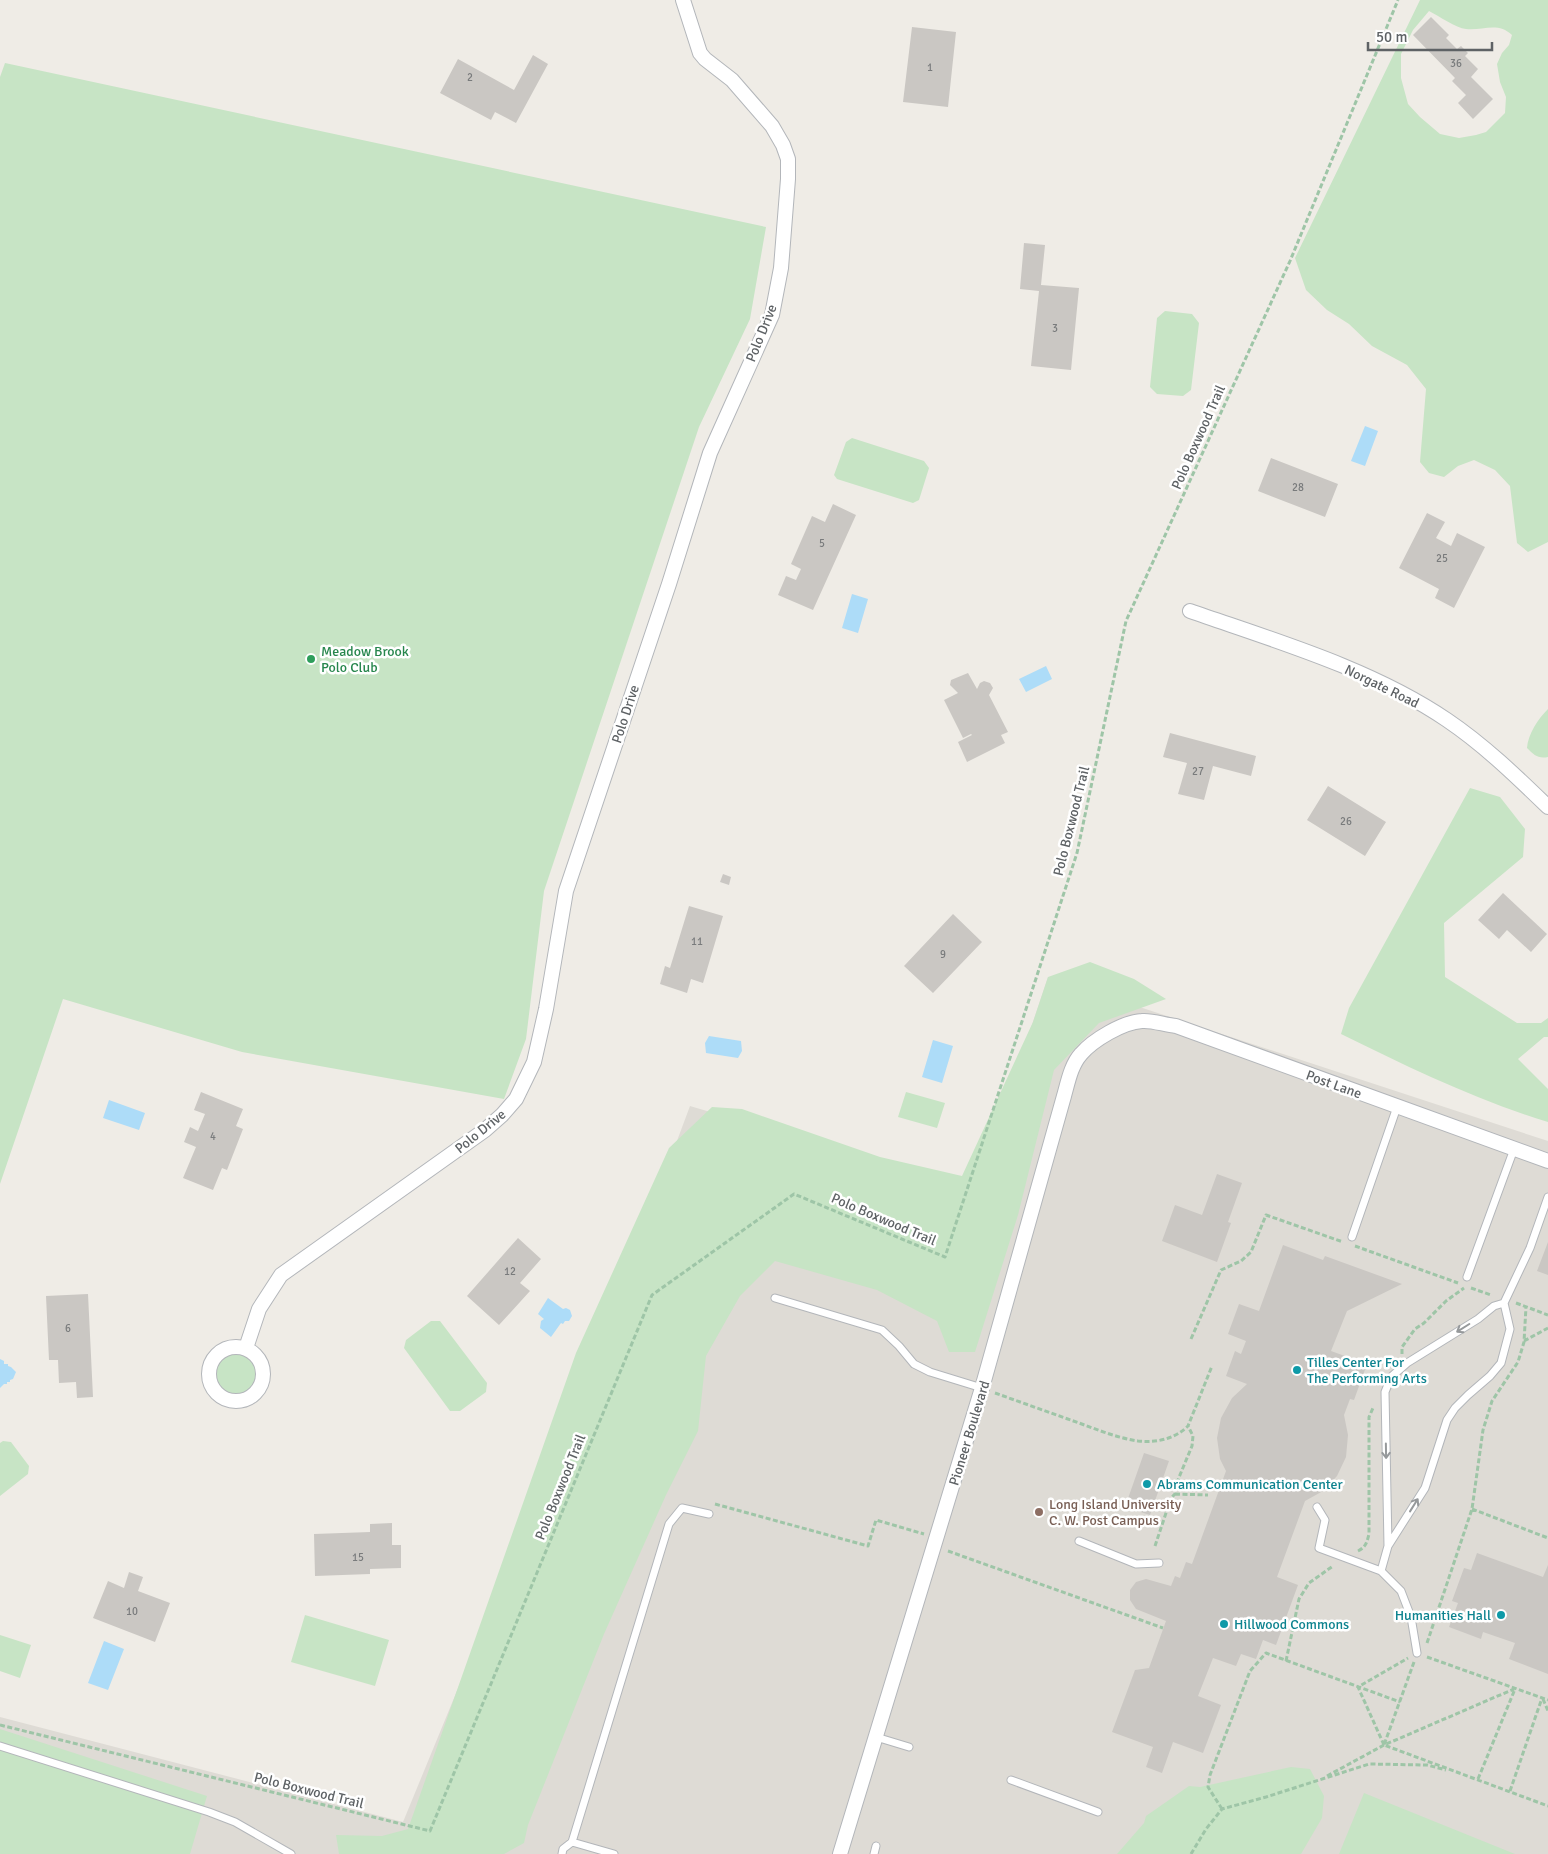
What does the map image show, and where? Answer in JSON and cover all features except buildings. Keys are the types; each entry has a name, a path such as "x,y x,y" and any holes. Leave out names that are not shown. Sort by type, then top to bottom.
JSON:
{"street":[{"name":"Polo Drive","path":"246,1348 259,1309 281,1275 485,1130 516,1099 534,1062 546,1009 566,891 666,593 710,453 772,315 781,268 788,179 788,159 783,145 772,126 749,98 732,80 705,59 700,52 683,0"},
{"name":"Norgate Road","path":"1190,611 1338,664 1399,692 1447,720 1490,753 1548,807"},
{"name":"Post Lane","path":"1118,1028 1141,1021 1176,1026 1548,1162"},
{"name":"Pioneer Boulevard","path":"840,1854 982,1388 1073,1068 1081,1054 1093,1043 1118,1028"}],"lane":[{"path":"1352,1237 1397,1107"},
{"path":"1467,1277 1514,1149"},
{"path":"1388,1546 1425,1488 1447,1420 1455,1408 1490,1376 1501,1363 1510,1329 1505,1302 1530,1248 1548,1197"},
{"path":"775,1298 882,1330 914,1364 930,1372 982,1388"},
{"path":"1381,1571 1388,1546 1385,1392 1391,1377 1407,1363 1494,1306 1505,1302"},
{"path":"1317,1507 1325,1520 1319,1548 1381,1571 1401,1591 1411,1616 1420,1654"},
{"path":"562,1854 563,1850 572,1842 669,1524 682,1508 709,1514"},
{"path":"1079,1541 1136,1564 1159,1563"},
{"path":"876,1737 909,1747"},
{"path":"0,1746 209,1812 235,1822 291,1854"},
{"path":"1011,1780 1098,1812"},
{"path":"572,1842 614,1854"},
{"path":"874,1854 876,1846"}],"path":[{"name":"Polo Boxwood Trail","path":"0,1725 430,1831 652,1295 794,1194 946,1257 1077,853 1126,622 1290,262 1398,0"},
{"path":"1191,1339 1221,1270 1241,1261 1251,1252 1266,1214 1492,1295 1485,1301"},
{"path":"1408,1350 1401,1358 1402,1347 1415,1329 1424,1323 1446,1301 1467,1286"},
{"path":"1505,1302 1548,1315"},
{"path":"1384,1745 1420,1654 1472,1509 1483,1430 1492,1401 1518,1362 1524,1342 1526,1307"},
{"path":"1524,1342 1548,1328"},
{"path":"982,1388 1105,1432 1138,1441 1155,1441 1171,1437 1182,1432 1188,1426 1212,1366"},
{"path":"1286,1661 1299,1599 1309,1583 1322,1572 1363,1549 1367,1543 1369,1534 1369,1417 1375,1404"},
{"path":"1155,1546 1175,1494 1175,1487 1192,1446 1193,1436 1188,1426"},
{"path":"1175,1494 1208,1495"},
{"path":"1472,1509 1548,1538"},
{"path":"1222,1808 1208,1786 1210,1776 1250,1671 1266,1653 1400,1702"},
{"path":"1358,1688 1420,1654 1548,1700"},
{"path":"1358,1688 1384,1745 1548,1806"},
{"path":"1319,1780 1384,1745 1515,1688"},
{"path":"1478,1780 1515,1688"},
{"path":"1542,1698 1548,1711"},
{"path":"1510,1791 1542,1698"},
{"path":"1191,1854 1206,1829 1222,1808 1266,1797 1369,1764 1426,1765 1461,1773"}],"shaded area":[{"name":"Long Island University C. W. Post Campus","path":"1048,977 1548,1141 1548,1854 0,1854 0,1717 403,1822 615,1307 690,1106 976,1191"}],"green space":[{"path":"1420,0 1548,0 1548,542 1528,552 1517,543 1510,486 1495,470 1474,460 1458,466 1444,477 1429,473 1420,462 1426,389 1407,365 1372,346 1349,324 1327,310 1306,290 1295,258","holes":["1429,11 1462,28 1496,27 1512,35 1509,45 1502,53 1497,64 1500,82 1506,97 1505,113 1486,132 1459,138 1440,134 1408,104 1401,78 1401,54 1413,30"]},
{"name":"Meadow Brook Polo Club","path":"5,63 766,227 750,319 699,427 544,891 526,1039 504,1099 242,1052 63,999 0,1184 0,77"},
{"path":"1165,311 1192,314 1199,323 1191,390 1183,396 1157,394 1150,387 1157,318"},
{"path":"852,438 924,461 929,468 919,500 913,503 837,479 834,475 846,442"},
{"path":"1548,709 1548,757 1539,757 1527,748 1529,737"},
{"path":"1470,788 1500,797 1525,829 1523,857 1444,923 1445,977 1517,1023 1541,1023 1548,1018 1548,1037 1544,1037 1518,1059 1548,1089 1548,1122 1495,1104 1417,1071 1341,1034 1349,1008"},
{"path":"1090,962 1134,979 1166,999 1099,1023 1054,1070 1018,1215 975,1352 949,1352 937,1321 877,1290 775,1261 740,1296 706,1356 698,1431 666,1495 604,1634 528,1825 524,1843 504,1854 339,1854 336,1835 382,1836 408,1829 576,1353 669,1148 712,1107 742,1109 880,1157 962,1176 1033,1022 1048,977"},
{"path":"906,1092 945,1103 937,1128 898,1117"},
{"path":"431,1321 440,1321 487,1383 486,1392 460,1411 450,1411 404,1348 406,1340"},
{"path":"232,1350 242,1350 256,1360 260,1373 256,1386 250,1392 242,1396 232,1396 218,1386 214,1378 214,1368 224,1354"},
{"path":"3,1441 11,1442 29,1466 28,1474 0,1496 0,1443"},
{"path":"305,1615 389,1640 375,1686 291,1662"},
{"path":"0,1635 31,1645 20,1678 0,1671"},
{"path":"0,1729 207,1796 190,1854 0,1854"},
{"path":"1291,1767 1310,1769 1324,1796 1322,1818 1301,1854 1117,1854 1144,1823 1146,1816 1189,1786 1200,1787"},
{"path":"1364,1793 1515,1854 1339,1854"}],"water":[{"path":"1365,426 1378,431 1365,466 1351,461"},
{"path":"852,594 868,599 858,633 842,628"},
{"path":"1046,666 1052,679 1026,692 1019,679"},
{"path":"709,1036 741,1041 742,1051 738,1058 706,1053 705,1043"},
{"path":"933,1040 953,1046 942,1083 922,1077"},
{"path":"109,1100 145,1113 139,1130 103,1118"},
{"path":"548,1298 563,1309 570,1310 572,1316 569,1321 561,1323 551,1337 540,1328 541,1321 544,1319 538,1314"},
{"path":"0,1359 16,1372 10,1382 7,1382 7,1384 0,1388"},
{"path":"104,1641 124,1649 108,1690 88,1683"}],"place":[{"name":"Meadow Brook Polo Club","path":"311,659"},
{"name":"Tilles Center For The Performing Arts","path":"1297,1370"},
{"name":"Abrams Communication Center","path":"1147,1484"},
{"name":"Long Island University C. W. Post Campus","path":"1039,1512"},
{"name":"Humanities Hall","path":"1501,1615"},
{"name":"Hillwood Commons","path":"1224,1624"}]}
